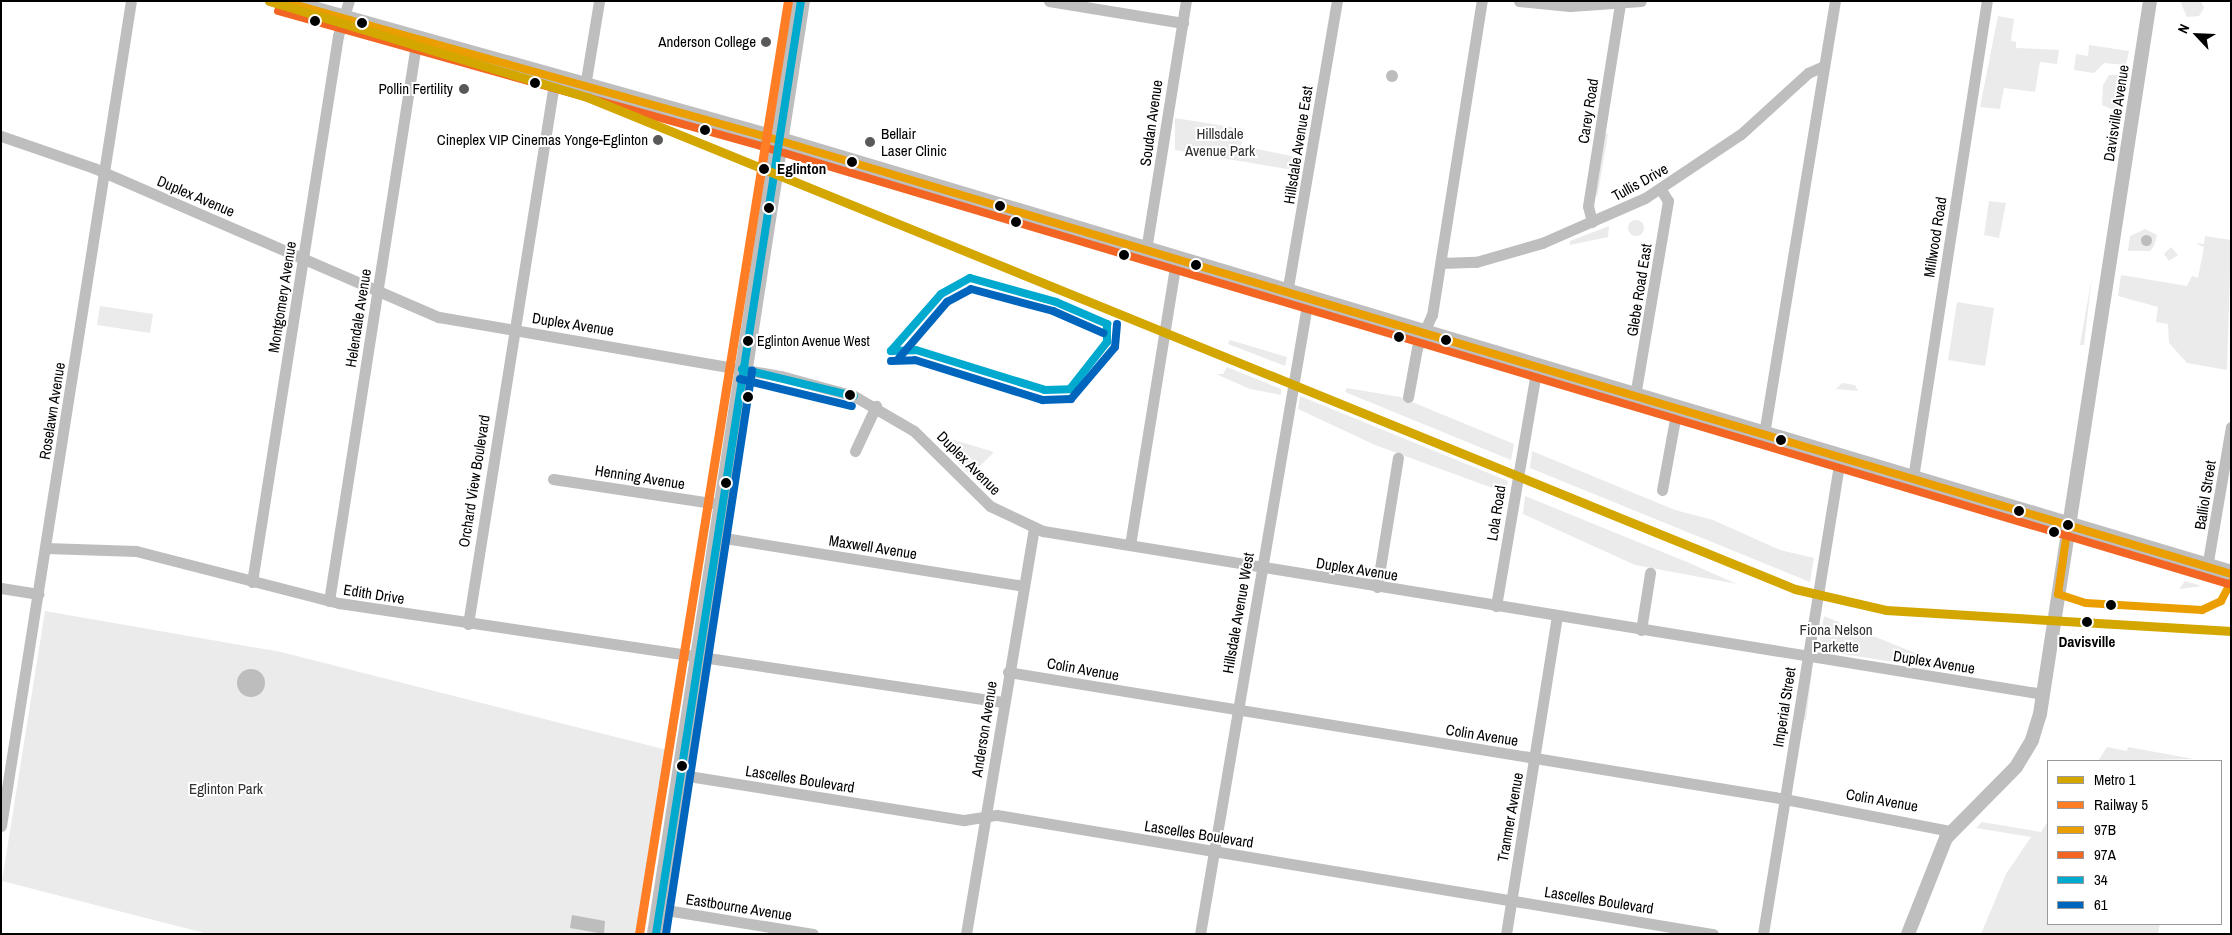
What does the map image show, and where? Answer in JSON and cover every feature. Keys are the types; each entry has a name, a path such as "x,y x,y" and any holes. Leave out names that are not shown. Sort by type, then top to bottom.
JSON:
{"main road":[{"path":"282,1 346,9 416,38 779,141 2231,574"},
{"path":"656,934 724,505 742,369 801,1"}],"street":[{"name":"Roselawn Avenue","path":"1,826 46,548 130,1"},
{"path":"585,86 599,1"},
{"path":"1049,1 1182,24"},
{"name":"Soudan Avenue","path":"1146,250 1186,1"},
{"name":"Hillsdale Avenue East","path":"1288,293 1337,1"},
{"path":"1408,397 1417,348 1431,319 1482,1"},
{"path":"1519,1 1620,5 1641,1"},
{"path":"1764,434 1835,1"},
{"name":"Millwood Road","path":"1912,478 1987,1"},
{"name":"Davisville Avenue","path":"1908,934 1930,870 1951,830 2022,758 2036,729 2150,1"},
{"name":"Carey Road","path":"1592,222 1588,206 1620,5"},
{"name":"Montgomery Avenue","path":"252,582 303,258 346,9"},
{"name":"Helendale Avenue","path":"329,602 416,38"},
{"name":"Tullis Drive","path":"1441,263 1476,262 1592,222 1661,190 1742,134 1808,73 1824,66"},
{"name":"Orchard View Boulevard","path":"468,624 512,329 555,77"},
{"name":"Duplex Avenue","path":"1,136 104,173 439,317 742,369 820,386 876,406 914,431 990,506 1034,528 1378,588 1807,657 2044,687"},
{"name":"Glebe Road East","path":"1635,396 1668,201 1661,190"},
{"path":"1130,545 1176,260"},
{"name":"Hillsdale Avenue West","path":"1200,934 1236,710 1308,299"},
{"name":"Lola Road","path":"1496,606 1537,367"},
{"path":"855,451 876,406"},
{"path":"1662,490 1677,408"},
{"name":"Balliol Street","path":"2207,567 2231,427"},
{"name":"Imperial Street","path":"1763,934 1819,576 1840,456"},
{"path":"1378,588 1398,458"},
{"name":"Henning Avenue","path":"553,479 724,505"},
{"name":"Anderson Avenue","path":"966,934 1008,672 1034,528"},
{"name":"Maxwell Avenue","path":"718,537 1024,586"},
{"name":"Edith Drive","path":"46,548 136,551 329,602 678,656 701,655"},
{"path":"1641,630 1650,573"},
{"path":"1,588 38,594"},
{"name":"Tranmer Avenue","path":"1506,934 1557,616"},
{"path":"701,655 1004,702"},
{"name":"Colin Avenue","path":"1008,672 1784,799 1951,830"},
{"name":"Lascelles Boulevard","path":"682,775 964,820 997,815 1712,934"},
{"name":"Eastbourne Avenue","path":"660,909 813,934"}],"green space":[{"path":"2180,1 2201,1 2204,8 2199,16 2187,17"},
{"path":"1998,16 2014,19 2011,41 2016,42 2016,48 2059,50 2057,64 2040,62 2035,92 2004,88 2000,109 1980,107"},
{"path":"2089,45 2129,51 2126,65 2104,63 2094,73 2074,70 2076,54 2088,56"},
{"path":"2109,75 2124,75 2118,112 2102,105 2103,85"},
{"name":"Hillsdale Avenue Park","path":"1175,118 1244,129 1241,146 1302,158 1297,158 1295,168 1287,169 1175,150"},
{"path":"1605,133 1608,134 1597,198 1596,192"},
{"path":"1989,201 2006,203 1999,238 1984,235"},
{"path":"1636,220 1644,228 1636,236 1628,228"},
{"path":"1609,226 1608,237 1570,245 1570,241"},
{"path":"2145,229 2157,235 2154,246 2150,251 2128,251 2130,236"},
{"path":"2205,236 2231,240 2227,370 2187,363 2169,343 2168,324 2156,322 2158,307 2118,296 2121,275 2187,286 2192,276 2198,278 2204,247 2195,243 2204,244"},
{"path":"2171,247 2178,255 2169,261 2164,254"},
{"path":"2092,276 2084,345 2080,345"},
{"path":"1957,302 1994,308 1985,366 1948,360"},
{"path":"100,306 153,314 150,333 97,325"},
{"path":"1230,340 1287,357 1285,366 1228,344"},
{"path":"1227,367 1281,389 1281,395 1250,389 1216,374 1223,374"},
{"path":"1842,383 1855,385 1858,391 1836,389"},
{"path":"1347,388 1400,397 1514,444 1511,460 1345,392"},
{"path":"1300,396 1508,481 1506,493 1375,445 1298,409"},
{"path":"941,436 994,452 970,476 937,440"},
{"path":"1532,451 1675,510 1713,520 1780,550 1814,558 1810,582 1530,468"},
{"path":"1525,496 1737,584 1635,565 1523,514"},
{"path":"2185,581 2202,586 2179,589"},
{"name":"Eglinton Park","path":"45,611 281,652 667,750 638,934 208,934 2,881"},
{"name":"Fiona Nelson Parkette","path":"1824,616 1940,663 1938,669 1824,651 1819,644"},
{"path":"1812,671 1806,720 1803,720 1810,676"},
{"path":"2107,747 2127,751 2128,747 2194,759 2146,760 2099,760"},
{"path":"1982,822 2041,832 2047,823 2047,925 2160,925 2158,934 1981,934 2006,874 2031,837 1976,828"}],"shaded area":[{"path":"1390,70 1394,70 1398,76 1394,82 1390,82 1386,78 1386,74"},
{"path":"2146,234 2152,240 2146,246 2140,240"},
{"path":"251,669 261,673 265,683 261,693 251,697 241,693 237,683 241,673"},
{"path":"572,915 605,921 604,934 570,928"}],"metro line":[{"name":"1","path":"269,1 587,97 1795,589 1886,610 2231,631"}],"rail line":[{"name":"5","path":"639,934 788,1"}],"transit line":[{"name":"97B","path":"282,1 764,136 2231,574"},
{"name":"34","path":"656,934 801,1"},
{"name":"97A","path":"278,11 761,146 2228,584"},
{"name":"34","path":"891,351 941,294 970,278 1056,302 1107,324"},
{"name":"61","path":"899,358 947,302 971,289 1053,311 1103,333"},
{"name":"34","path":"891,351 916,350 1045,390 1070,389 1107,342 1107,324"},
{"name":"61","path":"891,361 915,360 1043,400 1071,399 1115,347 1117,324"},
{"name":"34","path":"742,369 854,396"},
{"name":"61","path":"666,934 752,371"},
{"name":"61","path":"740,379 852,406"},
{"name":"97B","path":"2068,525 2058,594 2086,603 2202,610 2221,601 2231,582"}],"place":[{"name":"Anderson College","path":"766,42"},
{"name":"Pollin Fertility","path":"464,89"},
{"name":"Cineplex VIP Cinemas Yonge-Eglinton","path":"658,140"},
{"name":"Bellair Laser Clinic","path":"870,142"},
{"name":"Eglinton","path":"764,169"},
{"name":"Eglinton Avenue West","path":"748,341"},
{"name":"Davisville","path":"2087,622"}]}
